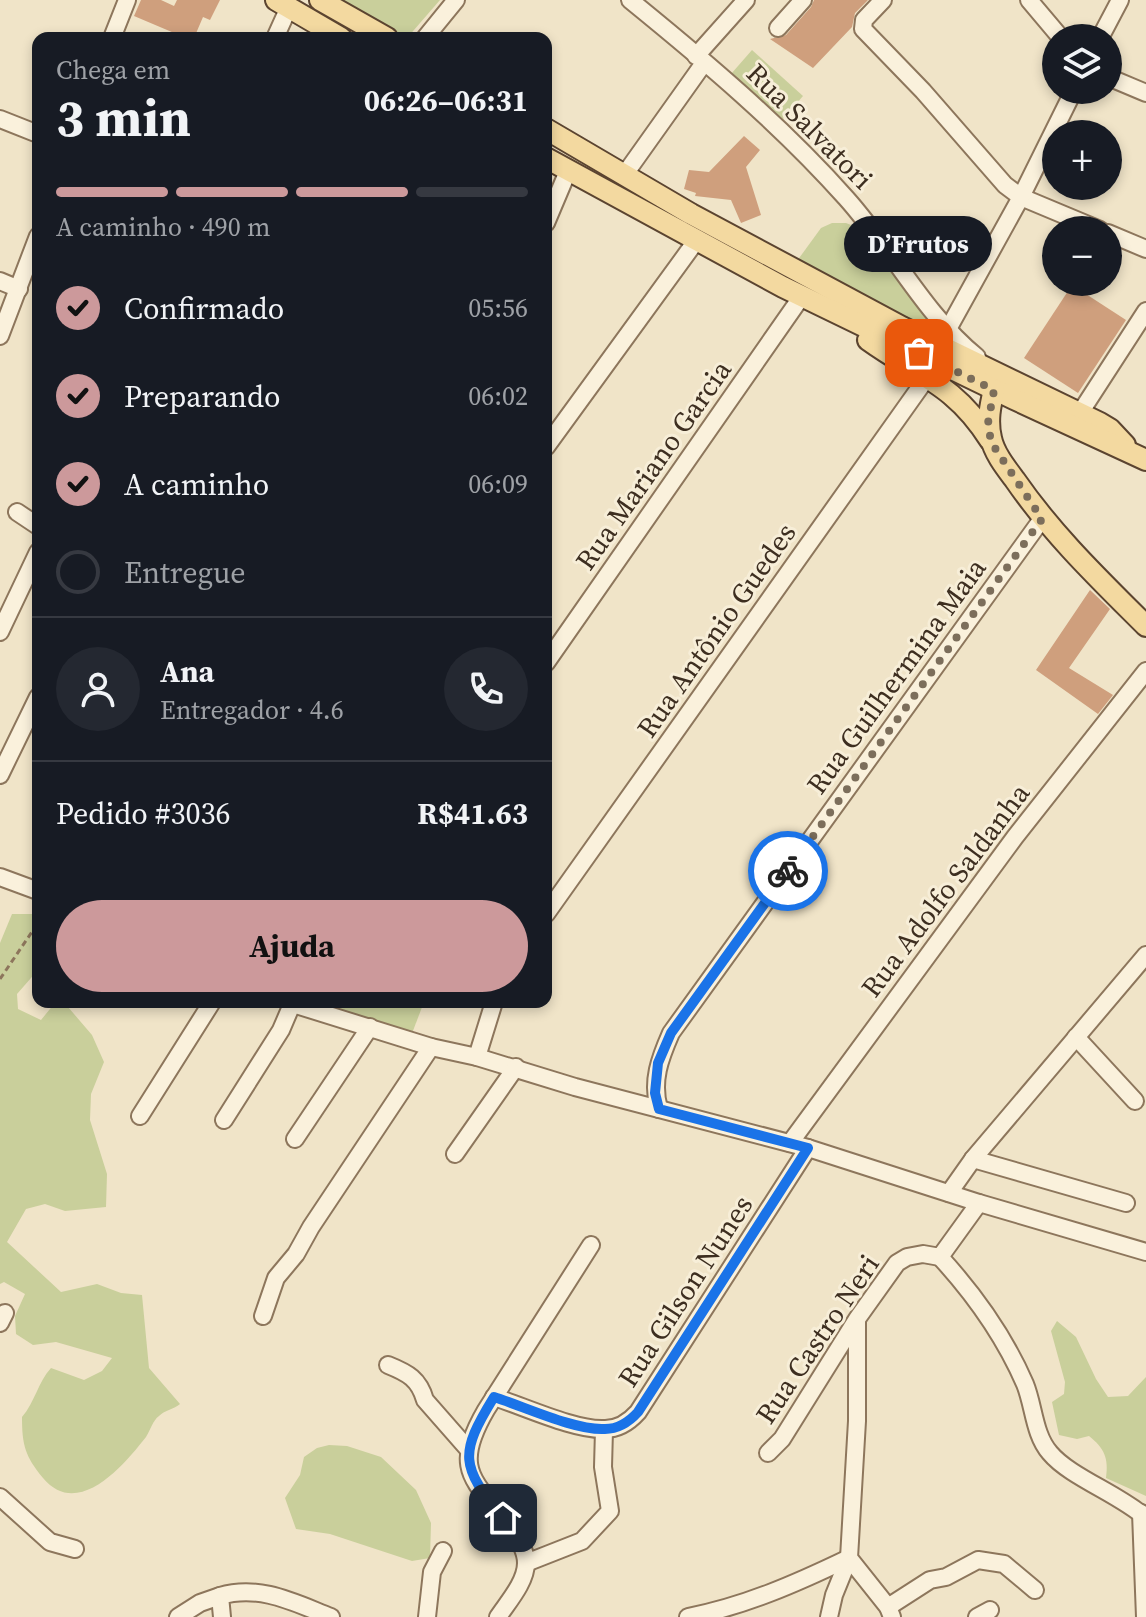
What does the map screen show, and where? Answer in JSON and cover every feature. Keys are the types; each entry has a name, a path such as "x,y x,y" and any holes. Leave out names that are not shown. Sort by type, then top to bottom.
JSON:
{"main road":[{"path":"320,0 376,32"},
{"path":"282,4 331,32"},
{"path":"552,132 691,214 902,327 997,383 1099,439 1138,455"},
{"path":"552,162 809,299 997,383 1080,413 1110,429 1138,455"},
{"path":"809,299 876,346 949,391 991,442 1042,519 1146,626"},
{"path":"991,442 988,423 997,383"}],"street":[{"path":"114,32 127,0"},
{"path":"430,32 456,0"},
{"path":"625,174 700,60 746,0"},
{"path":"778,28 803,0"},
{"path":"883,0 864,20 863,29 923,91 1005,185 1021,197 1066,216"},
{"path":"1029,0 1049,24"},
{"path":"1107,24 1120,0"},
{"name":"Rua Salvatori","path":"639,3 762,113 847,199 947,331 997,383"},
{"path":"276,32 282,4"},
{"path":"1122,83 1146,93"},
{"path":"947,331 1021,197 1067,104"},
{"path":"0,119 32,132"},
{"path":"552,209 568,171"},
{"path":"1122,239 1146,249"},
{"path":"552,439 696,241"},
{"path":"0,336 32,253"},
{"path":"0,281 19,289"},
{"name":"Rua Mariano Garcia","path":"552,655 809,299"},
{"path":"1080,413 1146,311"},
{"name":"Rua Antônio Guedes","path":"552,906 928,376"},
{"path":"17,512 32,522"},
{"name":"Rua Guilhermina Maia","path":"659,1109 655,1093 658,1063 671,1033 1042,519"},
{"path":"0,632 32,565"},
{"name":"Rua Adolfo Saldanha","path":"790,1143 1015,837 1146,671"},
{"path":"0,775 32,709"},
{"path":"0,877 32,889"},
{"path":"949,1193 973,1159 1146,955"},
{"path":"140,1116 208,1008"},
{"path":"224,1120 281,1030 291,1008"},
{"path":"309,1008 431,1047 516,1067 575,1087 808,1148 1146,1252"},
{"path":"477,1057 492,1008"},
{"path":"295,1139 370,1027"},
{"path":"1076,1037 1135,1101"},
{"path":"263,1316 276,1278 296,1254 431,1047"},
{"path":"455,1154 516,1067"},
{"name":"Rua Gilson Nunes","path":"604,1430 628,1423 638,1412 808,1148"},
{"path":"973,1159 1126,1203"},
{"path":"979,1203 940,1257 974,1298 1004,1342 1025,1385 1039,1435 1048,1452 1063,1465 1143,1515 1145,1617"},
{"path":"498,1617 522,1579 526,1563 521,1542 479,1489 470,1466 468,1449 472,1435 494,1397 591,1245"},
{"name":"Rua Castro Neri","path":"768,1453 782,1439 857,1319 897,1263 923,1254 940,1257"},
{"path":"829,1617 849,1558 857,1421 857,1319"},
{"path":"388,1365 412,1375 425,1400 468,1449"},
{"path":"494,1397 587,1428 604,1430 603,1467 610,1511 582,1541 526,1563"},
{"path":"0,1497 50,1542 75,1549"},
{"path":"427,1617 432,1572 443,1551"},
{"path":"849,1558 890,1612 930,1580 946,1577 978,1560 1004,1564 1035,1590"},
{"path":"688,1617 749,1601 849,1558"},
{"path":"178,1617 200,1603 244,1591 266,1592 331,1617"},
{"path":"220,1596 222,1617"}],"path":[{"path":"0,979 32,932"}],"green space":[{"path":"331,0 440,0 412,32 382,32"},
{"path":"752,50 803,96 783,119 731,74"},
{"path":"832,223 846,223 866,231 948,344 797,261 821,228"},
{"path":"12,914 32,914 32,977 17,994 18,1009 41,1020 51,1008 69,1008 92,1035 104,1062 91,1094 90,1120 107,1174 106,1207 65,1211 45,1204 26,1209 7,1242 61,1292 97,1284 121,1293 142,1295 149,1368 180,1404 157,1418 146,1437 113,1473 85,1491 71,1493 57,1489 43,1478 32,1463 24,1443 22,1417 51,1368 84,1380 102,1371 112,1358 56,1342 33,1345 16,1334 15,1316 25,1294 4,1282 0,1284 0,943"},
{"path":"324,1008 422,1008 411,1036"},
{"path":"1057,1321 1076,1337 1108,1397 1128,1396 1146,1377 1146,1496 1106,1478 1104,1454 1089,1436 1077,1439 1059,1435 1052,1402 1064,1394 1065,1382 1051,1331"},
{"path":"347,1446 381,1457 416,1490 431,1523 430,1558 412,1561 330,1534 296,1529 285,1498 300,1475 304,1457 317,1448"}],"building":[{"path":"141,0 161,0 174,6 177,0 220,0 210,20 203,17 197,32 172,32 134,16"},
{"path":"814,0 868,0 855,13 852,27 813,68 770,39 786,35"},
{"path":"744,136 760,150 746,167 761,215 741,223 731,200 695,196 696,193 684,189 689,170 709,172"},
{"path":"1065,296 1089,296 1126,320 1078,393 1024,358"},
{"path":"1090,590 1110,609 1069,668 1113,695 1098,714 1036,670"}],"way so far":[{"path":"788,871 1042,519 991,442 988,423 994,390 919,353"}],"place":[{"name":"D’Frutos","path":"919,353"}],"route":[{"path":"503,1518 479,1489 470,1466 468,1449 472,1435 494,1397 587,1428 604,1430 628,1423 808,1148 659,1109 655,1093 658,1063 671,1033 788,871"}]}
